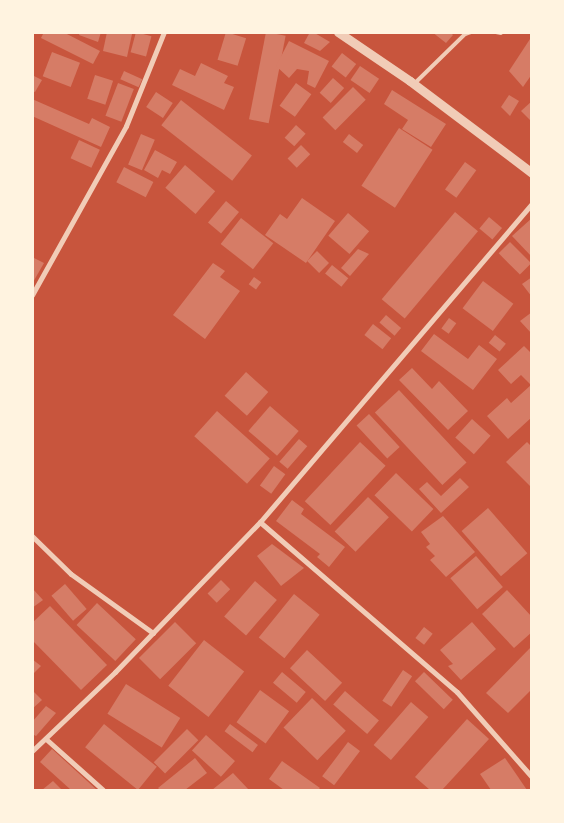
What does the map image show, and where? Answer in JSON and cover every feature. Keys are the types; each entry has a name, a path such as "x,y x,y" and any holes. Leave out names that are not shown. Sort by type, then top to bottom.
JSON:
{"street":[{"path":"32,295 126,126 164,32"},
{"path":"338,32 414,84 532,173"},
{"path":"32,751 153,633 260,522 532,204"},
{"path":"260,522 457,692 532,777"},
{"path":"32,536 71,574 153,633"},
{"path":"46,739 103,790"}],"lane":[{"path":"414,84 465,34 471,32"},
{"path":"496,32 501,33"}],"building":[{"path":"44,32 63,32 100,51 93,64 41,38"},
{"path":"80,32 101,32 98,42 79,35"},
{"path":"107,32 132,34 127,57 103,51"},
{"path":"136,32 151,36 146,56 131,52"},
{"path":"226,32 246,38 238,66 218,60"},
{"path":"266,32 286,36 269,123 249,119"},
{"path":"310,32 330,42 320,51 304,43"},
{"path":"432,32 450,32 453,35 446,43"},
{"path":"532,36 532,74 523,87 509,71"},
{"path":"289,41 329,61 315,88 307,84 309,71 297,69 289,78 276,66"},
{"path":"52,52 80,63 71,87 43,76"},
{"path":"342,53 356,64 346,77 332,66"},
{"path":"201,63 228,76 224,83 234,87 224,110 172,85 180,69 195,76"},
{"path":"360,66 379,79 370,93 350,80"},
{"path":"124,71 142,79 139,87 120,79"},
{"path":"32,75 42,80 35,92 32,91"},
{"path":"95,75 113,81 105,105 87,99"},
{"path":"333,78 344,88 331,103 320,93"},
{"path":"118,83 134,89 121,122 105,116"},
{"path":"296,83 311,94 295,117 280,106"},
{"path":"353,87 366,100 335,130 323,117"},
{"path":"392,90 446,124 431,147 402,129 408,120 384,104"},
{"path":"156,92 173,103 163,118 146,107"},
{"path":"509,95 519,101 510,116 501,107"},
{"path":"32,99 89,124 92,118 110,127 101,147 32,116"},
{"path":"181,100 252,155 232,181 161,125"},
{"path":"532,101 532,118 530,120 521,111"},
{"path":"296,125 306,134 294,146 285,138"},
{"path":"399,128 433,150 395,208 361,186"},
{"path":"141,134 155,140 142,170 128,164"},
{"path":"349,134 363,145 357,153 343,142"},
{"path":"79,140 100,150 91,168 71,158"},
{"path":"301,145 310,154 297,168 288,158"},
{"path":"155,150 177,162 170,174 162,170 158,178 144,170"},
{"path":"465,162 476,170 456,198 445,190"},
{"path":"185,165 215,191 196,214 165,188"},
{"path":"124,167 153,182 146,197 116,182"},
{"path":"302,198 335,221 306,263 265,235 280,214 287,219"},
{"path":"226,201 239,212 221,233 208,222"},
{"path":"455,212 478,231 405,319 382,299"},
{"path":"348,213 369,231 349,254 328,236"},
{"path":"489,217 502,228 492,239 479,228"},
{"path":"241,218 273,243 253,269 221,244"},
{"path":"532,218 532,257 512,236"},
{"path":"510,242 531,263 520,275 499,253"},
{"path":"358,249 369,254 350,276 341,268"},
{"path":"317,251 329,263 319,273 307,261"},
{"path":"32,257 44,263 32,284"},
{"path":"213,263 225,271 220,277 240,291 205,339 173,315"},
{"path":"332,265 348,278 341,287 325,274"},
{"path":"254,277 261,282 256,290 249,284"},
{"path":"532,277 532,297 522,284"},
{"path":"483,281 513,304 493,331 463,308"},
{"path":"532,312 532,334 520,321"},
{"path":"386,315 401,328 395,336 379,323"},
{"path":"449,318 456,323 449,334 441,329"},
{"path":"373,324 391,338 383,349 364,335"},
{"path":"434,334 468,359 479,345 497,359 473,390 421,351"},
{"path":"495,335 506,344 500,352 489,343"},
{"path":"524,346 532,354 532,417 508,439 487,416 507,398 511,403 531,385 521,375 511,384 498,370"},
{"path":"412,368 432,389 439,381 468,411 448,430 399,380"},
{"path":"246,372 268,392 247,416 225,396"},
{"path":"399,390 467,462 442,485 375,413"},
{"path":"270,406 299,431 277,456 248,431"},
{"path":"217,411 270,459 247,484 194,436"},
{"path":"369,414 400,447 387,459 357,426"},
{"path":"472,419 491,436 474,454 455,438"},
{"path":"299,439 307,446 288,469 279,462"},
{"path":"360,442 386,466 330,525 305,501"},
{"path":"527,442 532,447 532,488 506,462"},
{"path":"274,466 285,474 271,494 260,485"},
{"path":"396,473 433,509 412,531 374,495"},
{"path":"460,478 469,487 441,513 419,489 427,482 441,496"},
{"path":"368,497 389,517 356,552 335,532"},
{"path":"292,500 304,509 301,514 345,547 329,567 317,557 320,554 276,521"},
{"path":"488,508 527,553 501,576 462,531"},
{"path":"443,516 475,552 446,577 430,560 435,556 426,547 430,544 421,532"},
{"path":"272,544 304,568 281,586 257,556"},
{"path":"476,556 503,587 477,609 450,578"},
{"path":"221,580 230,589 217,603 208,593"},
{"path":"255,581 277,600 246,635 224,616"},
{"path":"65,584 87,609 73,621 51,596"},
{"path":"32,588 43,600 32,608"},
{"path":"507,590 532,617 532,632 514,648 482,614"},
{"path":"294,594 320,615 284,658 259,638"},
{"path":"97,603 136,639 115,661 77,625"},
{"path":"50,606 107,665 81,690 32,640 32,623"},
{"path":"175,622 196,643 160,679 139,658"},
{"path":"472,622 496,649 461,680 448,666 453,664 440,650"},
{"path":"424,627 433,634 424,645 415,638"},
{"path":"204,640 244,671 208,717 168,686"},
{"path":"532,646 532,689 508,713 486,693"},
{"path":"307,650 342,683 325,701 290,668"},
{"path":"32,659 41,666 32,675"},
{"path":"403,670 412,676 391,707 382,701"},
{"path":"282,672 306,692 297,703 273,683"},
{"path":"424,672 453,700 444,709 415,681"},
{"path":"126,684 180,718 162,748 107,714"},
{"path":"32,690 42,700 32,709"},
{"path":"260,690 289,711 266,744 236,722"},
{"path":"345,691 379,721 367,734 333,705"},
{"path":"312,698 346,731 317,760 284,727"},
{"path":"411,702 428,717 391,760 374,745"},
{"path":"46,706 56,713 36,736 32,734 32,722"},
{"path":"467,719 489,739 442,790 430,790 415,777"},
{"path":"104,724 157,767 138,790 85,747"},
{"path":"230,724 258,745 253,752 225,731"},
{"path":"187,729 198,740 165,774 154,762"},
{"path":"206,735 235,761 221,777 192,751"},
{"path":"348,742 360,751 334,785 322,776"},
{"path":"52,749 97,790 71,790 40,762"},
{"path":"195,758 207,773 185,790 160,790 158,788"},
{"path":"505,758 527,790 491,790 480,774"},
{"path":"282,761 320,788 318,790 284,790 269,779"},
{"path":"233,773 249,790 212,790"},
{"path":"53,781 62,790 42,790"}]}
